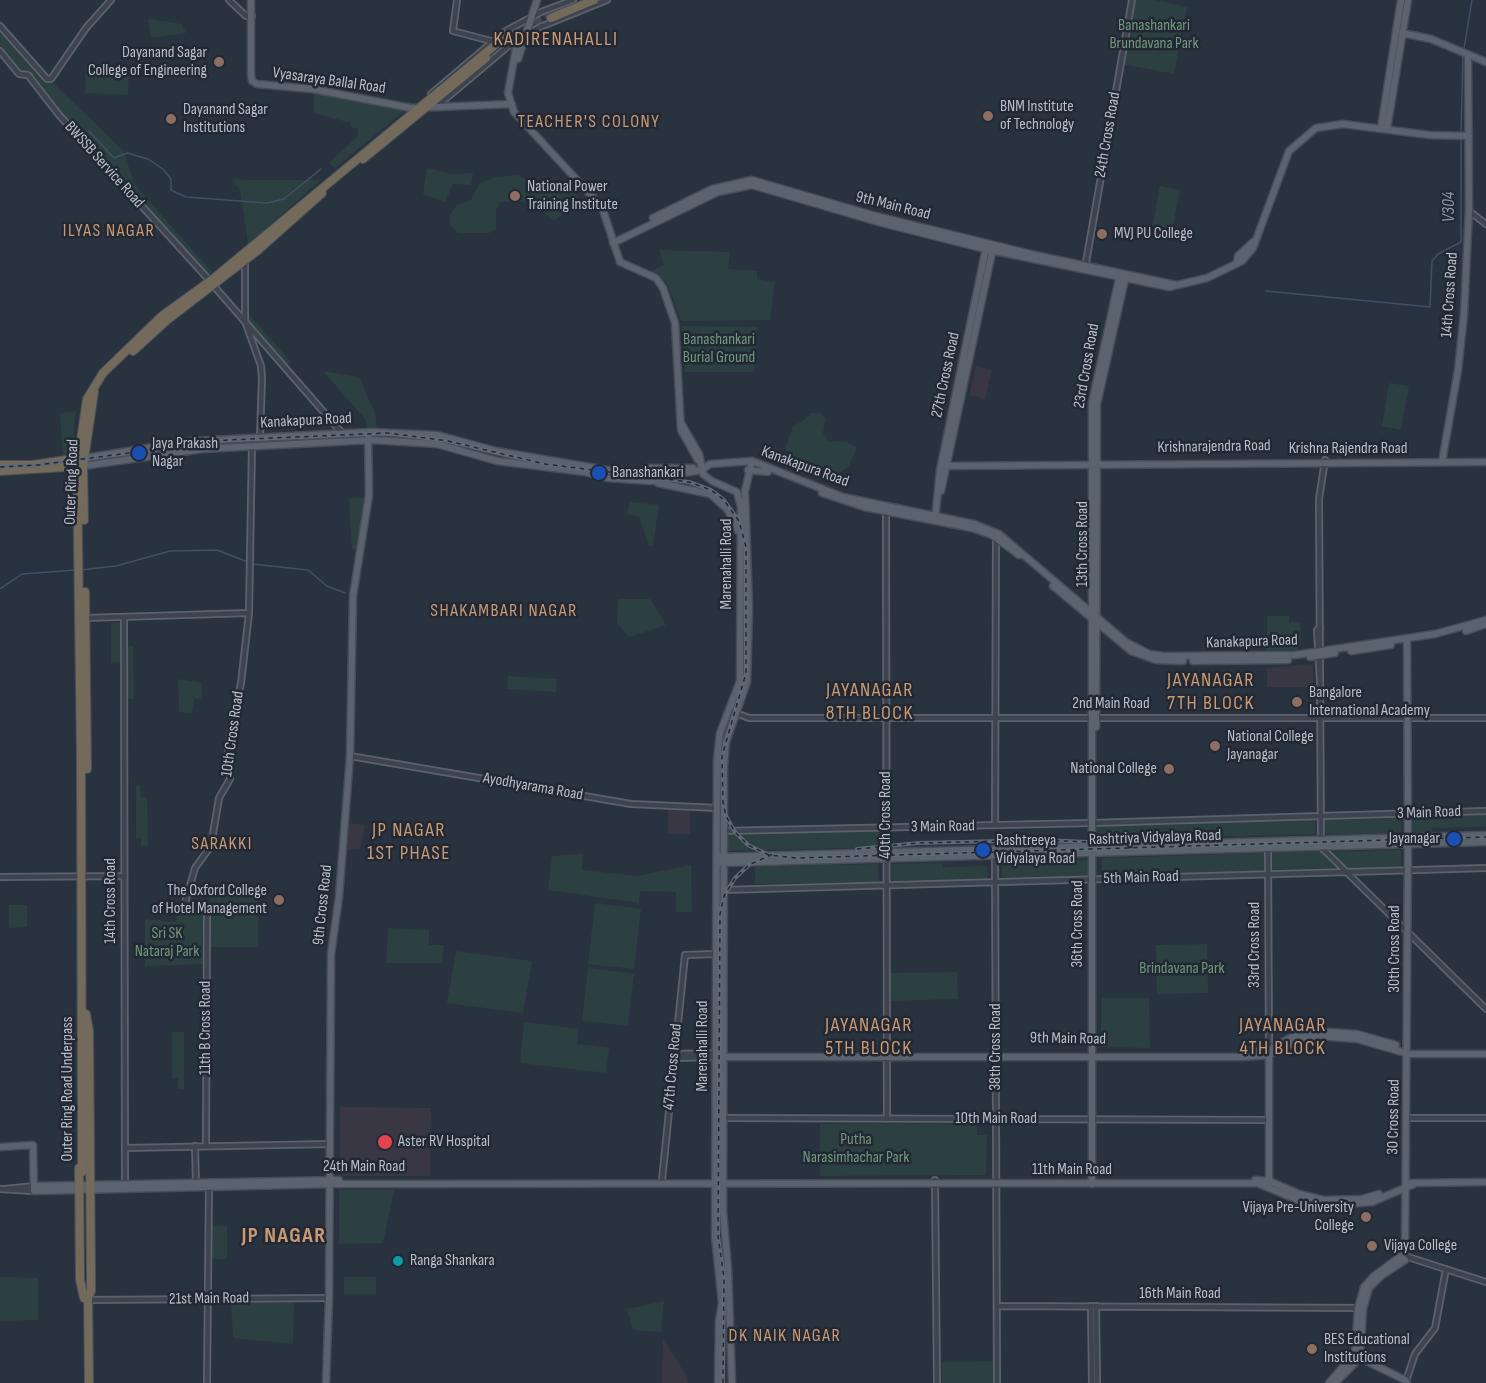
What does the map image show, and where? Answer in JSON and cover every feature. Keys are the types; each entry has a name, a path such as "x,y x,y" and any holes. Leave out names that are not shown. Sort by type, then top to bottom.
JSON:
{"highway":[{"path":"584,0 550,16 594,0"},
{"path":"423,107 505,40"},
{"name":"Outer Ring Road","path":"86,1014 81,462 87,399 97,380 162,316 245,260 423,107"},
{"name":"Outer Ring Road","path":"211,283 423,107"},
{"name":"Kanakapura Road","path":"0,465 81,462"},
{"name":"Kanakapura Road","path":"0,471 81,462"},
{"name":"Outer Ring Road","path":"81,1005 85,618 82,570"},
{"path":"81,1005 77,1030 80,1280 86,1299"},
{"name":"Outer Ring Road Underpass","path":"81,1005 84,1172 86,1014"},
{"path":"86,1014 89,1031 91,1187 91,1291 86,1299"},
{"path":"85,1200 87,1383"}],"main road":[{"name":"Vyasaraya Ballal Road","path":"251,0 251,75 255,84 312,89 423,107"},
{"path":"512,106 513,75 537,0"},
{"path":"1387,129 1401,0"},
{"path":"1387,129 1408,0"},
{"path":"1402,33 1431,39 1486,62"},
{"path":"505,40 516,51 510,74 512,106 602,207 620,262 656,278 668,300 675,323 681,423 699,454 701,472"},
{"name":"14th Cross Road","path":"1442,461 1461,348 1469,211 1464,136 1465,53"},
{"path":"423,107 512,106"},
{"name":"9th Main Road","path":"613,241 712,189 752,180 990,247 1123,277 1176,285 1213,276 1242,261 1253,249 1253,242 1264,221 1289,150 1316,128 1343,124 1464,136"},
{"name":"27th Cross Road","path":"936,517 944,465 990,247"},
{"name":"23rd Cross Road","path":"1094,463 1092,403 1123,277"},
{"name":"Kanakapura Road","path":"81,462 192,441 370,432 437,435 496,451 607,470 701,472"},
{"name":"9th Cross Road","path":"327,1383 336,954 351,757 356,595 373,495 370,432"},
{"name":"Kanakapura Road","path":"81,462 252,445 370,440 437,444 497,461 585,472 608,478 650,481 701,472 710,464 752,461 843,497 974,524 999,534 1094,617 1124,647 1156,660 1264,662 1435,639 1486,624"},
{"name":"Marenahalli Road","path":"729,1383 719,1182 724,890 719,860 723,831 726,742 741,669 742,497 752,461"},
{"path":"1324,461 1486,461"},
{"name":"Krishna Rajendra Road","path":"944,465 1324,461"},
{"path":"944,465 1094,463"},
{"name":"13th Cross Road","path":"1094,463 1094,617"},
{"name":"Kanakapura Road","path":"748,470 765,471 840,501 886,512 936,517 996,537 1094,617"},
{"name":"Marenahalli Road","path":"701,472 712,481 737,492 742,497 749,609 747,682 717,745 719,860 717,954 723,1118 719,1182"},
{"path":"650,481 710,494 728,510 741,538"},
{"name":"36th Cross Road","path":"1093,1182 1094,617"},
{"name":"Kanakapura Road","path":"1320,654 1435,634 1486,620"},
{"name":"30th Cross Road","path":"1407,643 1409,1054"},
{"name":"9th Cross Road","path":"327,1383 332,1182 330,1144 331,954 339,897 351,757"},
{"name":"Rashtriya Vidyalaya Road","path":"719,860 1321,844 1486,835"},
{"name":"Rashtriya Vidyalaya Road","path":"1408,841 1486,842"},
{"name":"Rashtriya Vidyalaya Road","path":"886,856 995,856 1094,850 1268,849 1321,844"},
{"name":"9th Main Road","path":"720,1055 1269,1052 1318,1036 1357,1039 1409,1054 1486,1054"},
{"name":"33rd Cross Road","path":"1269,1052 1269,1183"},
{"name":"30 Cross Road","path":"1408,1184 1409,1054"},
{"path":"0,1147 33,1146 34,1188"},
{"name":"24th Main Road","path":"91,1187 125,1184 209,1185 332,1182 662,1180 719,1182"},
{"name":"24th Main Road","path":"332,1182 719,1182"},
{"name":"11th Main Road","path":"719,1182 1269,1183 1298,1200 1335,1205 1372,1202 1408,1184 1486,1182"},
{"path":"1335,1383 1360,1358 1360,1309 1372,1284 1408,1257 1408,1184"},
{"path":"1329,1383 1355,1353 1362,1292 1368,1282 1405,1253 1408,1184"},
{"name":"24th Main Road","path":"34,1188 196,1185"},
{"name":"Marenahalli Road","path":"720,1383 718,1321 725,1303"},
{"path":"1360,1358 1406,1382"}],"street":[{"path":"0,26 47,79 51,79 87,28 111,0"},
{"path":"229,0 246,16 252,16"},
{"path":"457,0 453,31 491,41 505,40 531,18 573,0"},
{"path":"525,36 540,27 606,0"},
{"name":"24th Cross Road","path":"1085,268 1132,0"},
{"path":"423,107 434,90 491,41"},
{"name":"BWSSB Service Road","path":"0,51 19,74 28,75 59,115 245,321 342,433"},
{"path":"1469,211 1486,224"},
{"path":"245,260 245,321 261,366 260,436"},
{"name":"10th Cross Road","path":"207,909 185,903 195,868 211,846 219,798 230,779 228,747 241,683 249,613 252,445"},
{"path":"1324,461 1319,499 1320,627 1317,630 1320,654 1321,844 1346,872 1486,1009"},
{"name":"40th Cross Road","path":"886,512 887,1119"},
{"path":"995,825 996,537"},
{"path":"85,618 249,613"},
{"name":"14th Cross Road","path":"124,617 125,1184"},
{"name":"2nd Main Road","path":"734,712 749,718 1486,718"},
{"name":"Ayodhyarama Road","path":"351,757 631,804 717,808"},
{"name":"3 Main Road","path":"723,831 1486,811"},
{"name":"33rd Cross Road","path":"1268,849 1269,1052"},
{"name":"38th Cross Road","path":"995,856 997,1383"},
{"name":"5th Main Road","path":"724,890 1486,868"},
{"path":"0,877 124,876"},
{"name":"11th B Cross Road","path":"206,1146 207,909"},
{"name":"47th Cross Road","path":"662,1180 686,954 717,954"},
{"path":"674,1056 720,1055"},
{"name":"10th Main Road","path":"723,1118 1269,1120"},
{"path":"1407,1118 1486,1118"},
{"path":"125,1148 330,1144"},
{"path":"195,1146 196,1185"},
{"path":"935,1182 938,1383"},
{"path":"207,1383 209,1185"},
{"name":"24th Main Road","path":"3,1189 34,1188"},
{"path":"1408,1257 1486,1282"},
{"path":"1406,1382 1415,1354 1435,1328 1446,1269"},
{"name":"21st Main Road","path":"86,1299 329,1298"},
{"name":"16th Main Road","path":"997,1306 1360,1309"},
{"path":"1092,1383 1094,1306"},
{"path":"1094,1306 1097,1383"}],"shaded area":[{"path":"976,366 992,370 985,399 969,395"},
{"path":"1313,664 1313,687 1267,687 1267,668"},
{"path":"668,809 690,809 690,834 668,834"},
{"path":"350,823 365,825 360,849 347,850"},
{"name":"Aster RV Hospital","path":"340,1107 431,1108 430,1176 340,1176"},
{"path":"663,1339 687,1376 688,1383 662,1383"}],"green space":[{"name":"Banashankari Brundavana Park","path":"1134,0 1154,0 1187,7 1174,74 1122,64"},
{"path":"148,19 182,24 186,33 151,38"},
{"path":"0,29 48,83 51,81 124,151 134,184 212,272 207,276 25,72 19,70 0,47"},
{"path":"86,65 129,66 128,95 85,93"},
{"path":"314,93 404,111 335,168 329,163 358,136 358,129 351,127 351,123 314,113"},
{"path":"427,168 452,174 473,173 471,185 453,184 445,202 423,194"},
{"path":"517,175 532,183 562,181 577,195 578,204 554,221 531,201 501,202 496,209 496,229 489,233 458,233 450,225 450,214 457,205 471,200 480,183 496,177"},
{"path":"235,178 321,180 248,244 240,189 232,181"},
{"path":"1160,186 1180,190 1171,237 1151,233"},
{"path":"659,250 730,252 728,269 757,271 757,279 775,282 770,320 681,321 667,283 650,272 664,265"},
{"path":"248,313 292,363 284,364 249,324"},
{"name":"Banashankari Burial Ground","path":"681,326 757,327 754,372 685,372"},
{"path":"323,371 359,377 375,413 377,428 367,429 365,419"},
{"path":"1389,383 1409,386 1401,430 1382,426"},
{"path":"76,411 71,455 63,457 60,413"},
{"path":"811,413 820,413 826,418 823,433 829,441 846,442 857,447 849,466 840,473 824,472 797,462 785,449 793,426 803,421"},
{"path":"367,497 358,549 352,549 349,498"},
{"path":"630,502 659,505 653,545 649,546 639,517 627,514"},
{"path":"618,599 650,599 666,625 629,637 617,623"},
{"path":"1267,616 1289,616 1289,622 1300,622 1301,647 1298,647 1298,652 1267,654"},
{"path":"111,623 120,623 120,662 111,663"},
{"path":"133,646 134,699 126,699 126,648"},
{"path":"508,676 557,679 556,692 507,689"},
{"path":"178,679 202,683 201,699 194,698 192,713 179,712"},
{"path":"136,786 140,786 141,797 147,797 148,845 141,846 141,838 136,838"},
{"path":"1486,813 1486,827 1432,828 1432,832 1413,832 1413,815"},
{"path":"1401,817 1401,833 1326,834 1325,818"},
{"path":"1315,819 1315,834 1098,840 1097,824"},
{"path":"879,830 880,847 728,851 728,834"},
{"path":"1401,850 1401,867 1348,868 1331,852"},
{"path":"1320,851 1336,868 1272,870 1271,852"},
{"path":"1264,853 1264,871 1102,876 1102,858"},
{"path":"583,854 582,870 637,876 691,865 692,912 676,912 676,892 640,891 639,903 548,890 552,856"},
{"path":"1088,860 1088,877 1002,878 1002,861"},
{"path":"943,863 943,867 987,866 988,879 892,881 892,864"},
{"path":"878,864 879,882 755,884 755,866"},
{"path":"210,889 258,889 258,947 209,947"},
{"path":"595,903 641,909 634,969 588,964"},
{"path":"9,905 27,905 27,927 9,928"},
{"name":"Sri SK Nataraj Park","path":"181,905 205,910 205,964 145,966 145,919 175,922"},
{"path":"388,928 429,930 429,945 444,945 442,963 386,963"},
{"name":"Brindavana Park","path":"1207,944 1208,993 1157,994 1156,945"},
{"path":"456,951 532,961 523,1013 447,1003"},
{"path":"588,968 634,974 628,1026 582,1021"},
{"path":"957,972 958,999 890,1001 889,973"},
{"path":"1101,998 1149,998 1150,1048 1101,1047"},
{"path":"524,1022 578,1029 577,1044 609,1048 606,1073 520,1063"},
{"path":"172,1032 184,1032 184,1089 178,1089 178,1078 172,1078"},
{"name":"Putha Narasimhachar Park","path":"977,1123 977,1135 987,1135 986,1175 820,1176 820,1124"},
{"path":"339,1190 394,1190 383,1243 339,1244"},
{"path":"210,1226 227,1226 227,1259 210,1259"},
{"path":"0,1277 38,1278 38,1320 0,1321"},
{"path":"344,1277 376,1277 376,1294 344,1294"},
{"path":"664,1301 661,1332 633,1330 627,1309"},
{"path":"231,1303 294,1303 293,1344 233,1338"},
{"path":"995,1361 995,1383 942,1383 942,1362"}],"waterway":[{"name":"V304","path":"1464,49 1472,0"},
{"name":"V304","path":"1461,133 1463,54"},
{"path":"89,131 114,158 127,153 148,159 163,169 171,179 171,190 186,197 267,203 284,199 321,169"},
{"name":"V304","path":"1266,291 1430,307 1432,261 1438,254 1461,242 1461,138"},
{"path":"80,570 116,566 170,551 217,550 248,562"},
{"path":"252,564 308,570 327,586 345,593"},
{"path":"0,589 22,574 75,570"}],"tunnel":[{"path":"502,39 549,13"}],"railway":[{"path":"0,467 38,465 227,440 388,433 448,441 545,464 689,482 711,490 723,499 739,521 746,547 746,673 722,756 723,802 726,816 735,832 748,845 769,855 797,858 1486,837"},
{"path":"857,849 919,843 1043,840 1088,842"},
{"path":"723,1383 724,1278 718,1236 720,914 724,896 735,878 749,865 773,854"}],"place":[{"name":"Dayanand Sagar College of Engineering","path":"219,62"},
{"name":"BNM Institute of Technology","path":"988,116"},
{"name":"Dayanand Sagar Institutions","path":"171,119"},
{"name":"National Power Training Institute","path":"515,196"},
{"name":"MVJ PU College","path":"1102,234"},
{"name":"Jaya Prakash Nagar","path":"139,453"},
{"name":"Banashankari","path":"599,473"},
{"name":"Bangalore International Academy","path":"1297,702"},
{"name":"National College Jayanagar","path":"1215,746"},
{"name":"National College","path":"1169,769"},
{"name":"Jayanagar","path":"1454,839"},
{"name":"Rashtreeya Vidyalaya Road","path":"983,850"},
{"name":"The Oxford College of Hotel Management","path":"279,900"},
{"name":"Aster RV Hospital","path":"385,1142"},
{"name":"Vijaya Pre-University College","path":"1366,1217"},
{"name":"Vijaya College","path":"1372,1246"},
{"name":"Ranga Shankara","path":"398,1261"},
{"name":"BES Educational Institutions","path":"1312,1349"}],"district":[{"name":"KADIRENAHALLI","path":"556,40"},
{"name":"TEACHER'S COLONY","path":"589,122"},
{"name":"ILYAS NAGAR","path":"109,231"},
{"name":"SHAKAMBARI NAGAR","path":"504,611"},
{"name":"JAYANAGAR 7TH BLOCK","path":"1211,692"},
{"name":"JAYANAGAR 8TH BLOCK","path":"870,702"},
{"name":"JP NAGAR 1ST PHASE","path":"409,842"},
{"name":"SARAKKI","path":"222,844"},
{"name":"JAYANAGAR 5TH BLOCK","path":"869,1038"},
{"name":"JAYANAGAR 4TH BLOCK","path":"1283,1038"},
{"name":"JP NAGAR","path":"284,1236"},
{"name":"DK NAIK NAGAR","path":"785,1336"}]}
